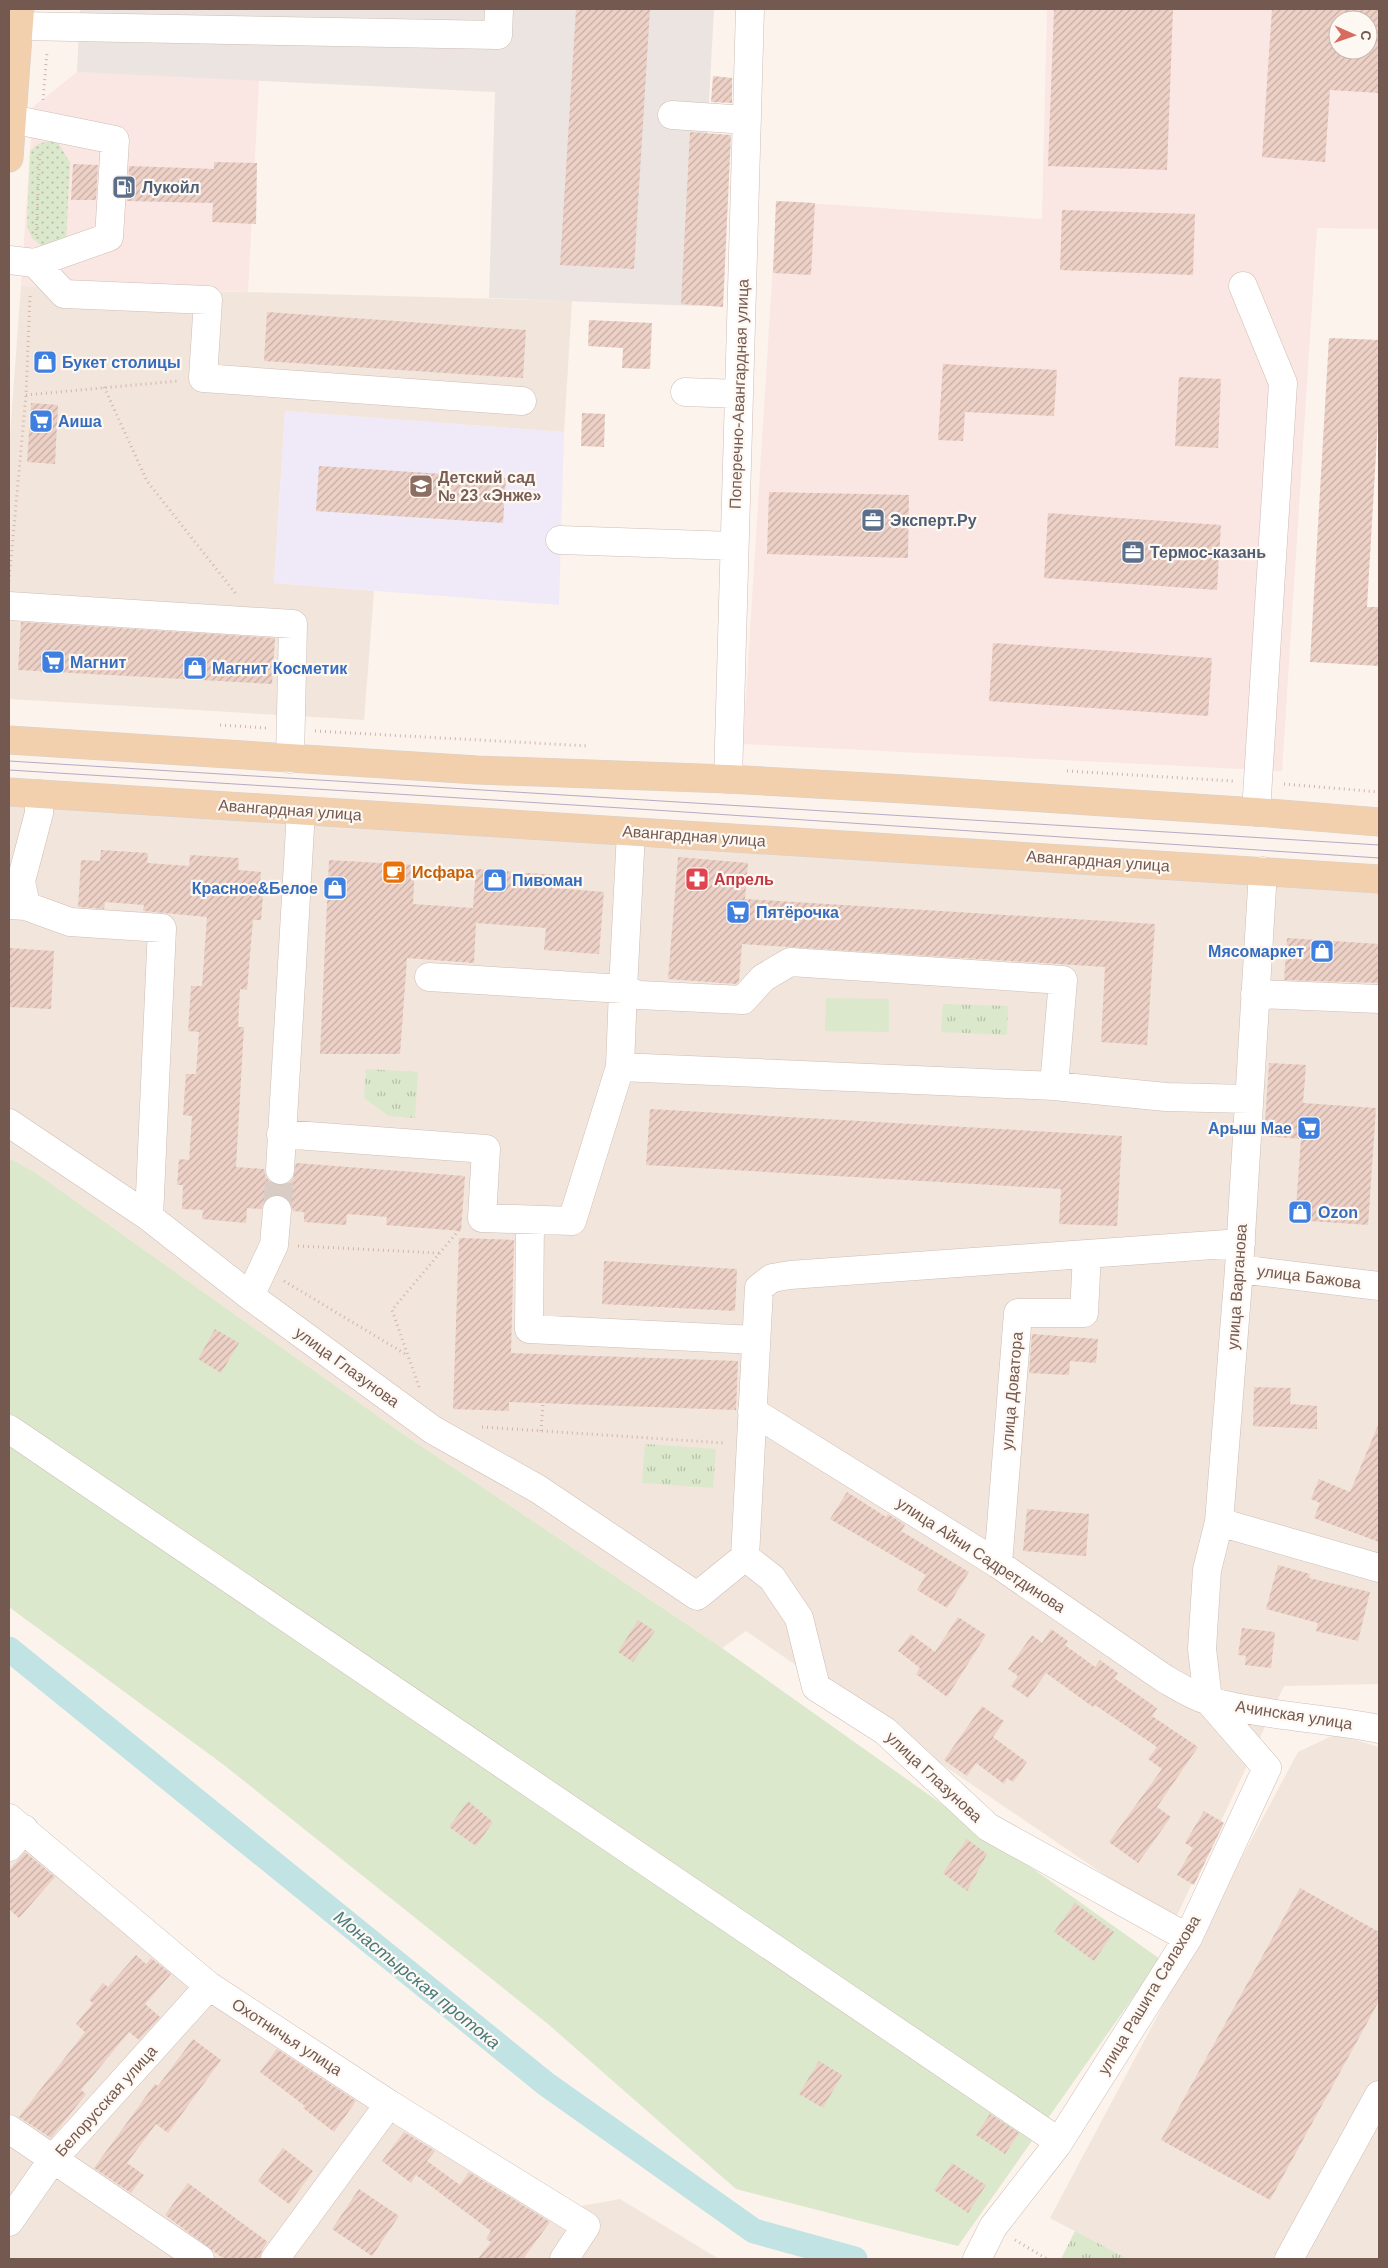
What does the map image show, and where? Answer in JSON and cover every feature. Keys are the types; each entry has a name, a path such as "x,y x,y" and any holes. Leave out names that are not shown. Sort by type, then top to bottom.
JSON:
{"main road":[{"path":"9,158 20,18"},
{"path":"9,740 477,770 728,779 1256,812 1379,822"},
{"name":"Авангардная улица","path":"9,792 1379,879"}],"street":[{"path":"20,18 498,35 499,9"},
{"name":"Поперечно-Авангардная улица","path":"728,779 744,576 734,546 748,468 739,394 750,9"},
{"path":"672,115 747,120"},
{"path":"11,119 115,140 109,237 22,262"},
{"path":"22,262 64,294 208,300 203,378 522,401"},
{"path":"1243,286 1283,383 1256,812"},
{"path":"684,392 739,394"},
{"path":"560,540 734,546"},
{"path":"9,606 293,624 290,759"},
{"path":"39,794 39,814 21,880 17,906 70,922 162,928 149,1217"},
{"path":"280,1170 301,811"},
{"path":"281,1134 486,1148 482,1218 572,1221 620,1067 631,832"},
{"name":"улица Варганова","path":"1208,1700 1202,1649 1206,1580 1219,1522 1240,1256 1254,994 1263,871"},
{"path":"429,977 623,989 639,995 743,1000 763,978 790,962 1063,980 1054,1086"},
{"path":"1254,994 1379,999"},
{"path":"620,1067 1054,1086 1166,1097 1249,1099"},
{"name":"улица Глазунова","path":"9,1122 149,1217 250,1296 433,1430 538,1490 697,1596 745,1557 772,1578 799,1618 816,1687 885,1731 988,1827 1188,1938"},
{"path":"250,1296 268,1256 277,1210"},
{"path":"530,1220 529,1329 756,1340"},
{"name":"улица Бажова","path":"745,1557 759,1288 772,1278 790,1275 1086,1254 1240,1256 1379,1286"},
{"name":"улица Доватора","path":"998,1564 1018,1313 1084,1313 1086,1254"},
{"name":"улица Айни Садретдинова","path":"752,1411 998,1564 1165,1679 1188,1692 1208,1700"},
{"path":"9,1429 1049,2135 1057,2144"},
{"path":"1219,1522 1379,1568"},
{"name":"улица Рашита Салахова","path":"977,2259 993,2226 1057,2144 1188,1938 1267,1768 1208,1700"},
{"name":"Ачинская улица","path":"1208,1700 1248,1709 1379,1729"},
{"name":"Охотничья улица","path":"14,1831 209,1986 389,2104 586,2226 564,2259"},
{"name":"Белорусская улица","path":"9,2222 53,2159 209,1986"},
{"path":"1289,2259 1379,2096"},
{"path":"274,2259 389,2104"},
{"path":"9,2129 200,2259"}],"path":[{"path":"26,395 203,378"},
{"path":"104,387 147,481 221,576 262,622"},
{"path":"212,725 594,746"},
{"path":"1064,771 1258,782 1379,792"},
{"path":"421,1391 392,1310 483,1201"},
{"path":"268,1256 440,1253"},
{"path":"268,1256 408,1355"},
{"path":"541,1430 543,1403"},
{"path":"479,1426 750,1444"},
{"path":"993,2226 1047,2259"}],"shaded area":[{"path":"80,9 714,9 698,306 489,298 495,92 77,72"},
{"path":"1047,9 1379,9 1379,229 1317,228 1282,771 743,744 777,201 1042,219"},
{"path":"77,72 259,80 248,292 21,286 33,107"},
{"path":"21,286 572,301 564,432 285,411 274,583 374,591 364,720 9,699 9,449"},
{"name":"Детский сад № 23 «Энже»","path":"285,411 564,432 559,605 274,583"},
{"path":"9,800 1379,890 1379,1684 1284,1686 1174,1922 746,1631 722,1648 403,1434 36,1173 9,1158"},
{"path":"1336,1734 1379,1747 1379,2259 1128,2259 1050,2218 1298,1752"},
{"path":"9,1838 570,2208 620,2199 719,2259 9,2259"}],"green space":[{"path":"52,140 59,144 70,163 66,240 49,248 42,246 32,238 27,225 30,151 38,144"},
{"path":"826,998 889,999 889,1032 825,1031"},
{"path":"943,1004 1008,1006 1007,1035 941,1032"},
{"path":"366,1069 418,1072 415,1118 389,1116 364,1098"},
{"path":"9,1158 36,1173 403,1434 722,1648 1160,1959 958,2246 736,2189 548,2024 224,1765 9,1607"},
{"path":"645,1444 716,1449 713,1488 642,1483"},
{"path":"1075,2231 1128,2259 1061,2259"}],"building":[{"path":"576,9 650,9 634,269 560,265"},
{"path":"1054,9 1173,9 1167,170 1048,166"},
{"path":"1272,9 1379,9 1379,93 1330,90 1325,162 1262,157"},
{"path":"713,76 732,78 732,103 711,102"},
{"path":"690,132 731,135 723,307 681,304"},
{"path":"214,162 257,163 256,224 212,222 213,203 127,201 129,166 214,169"},
{"path":"73,164 98,165 96,200 71,200"},
{"path":"776,201 815,203 811,275 773,273"},
{"path":"1062,210 1195,214 1193,275 1060,270"},
{"path":"267,312 526,330 523,378 264,361"},
{"path":"589,320 652,323 650,369 622,368 623,348 588,346"},
{"path":"1329,338 1379,340 1379,403 1367,607 1379,607 1379,666 1310,662"},
{"path":"943,364 1057,370 1054,416 965,412 963,441 938,440"},
{"path":"1179,377 1221,379 1218,448 1175,446"},
{"path":"31,403 58,405 55,464 27,462"},
{"path":"582,413 605,414 604,447 581,446"},
{"path":"319,466 506,478 503,523 316,511"},
{"path":"769,492 909,495 908,558 767,554"},
{"path":"1048,513 1221,525 1217,590 1044,578"},
{"path":"21,622 275,638 272,684 18,670"},
{"path":"993,643 1212,658 1208,716 989,701"},
{"path":"101,850 148,853 147,863 189,866 190,855 239,858 238,870 261,872 259,895 263,895 261,920 253,920 247,990 240,989 238,1027 244,1027 236,1167 264,1169 266,1177 271,1183 280,1186 287,1184 293,1179 296,1163 465,1176 461,1231 386,1225 387,1217 347,1214 346,1225 304,1222 304,1212 293,1211 291,1204 286,1198 278,1194 271,1196 265,1201 261,1209 247,1208 246,1223 202,1219 203,1210 182,1209 183,1185 177,1185 179,1159 189,1160 192,1116 183,1115 186,1074 196,1074 199,1032 188,1031 191,986 202,986 207,917 143,911 144,905 105,902 104,909 78,907 81,860 100,861"},
{"path":"678,857 748,863 745,899 1155,924 1147,1045 1101,1042 1105,967 742,944 739,981 736,984 668,979"},
{"path":"329,860 415,865 413,904 473,908 476,869 556,875 555,888 604,892 599,954 544,950 546,928 476,923 474,963 407,958 400,1054 320,1054"},
{"path":"1287,938 1379,944 1379,983 1284,980"},
{"path":"9,948 54,951 51,1009 9,1007"},
{"path":"1269,1063 1306,1065 1303,1103 1376,1108 1368,1225 1295,1220 1301,1139 1264,1136"},
{"path":"650,1109 1122,1136 1117,1226 1059,1224 1061,1189 646,1165"},
{"path":"459,1238 514,1240 511,1353 738,1361 736,1410 509,1402 509,1411 453,1409"},
{"path":"604,1261 737,1269 735,1311 602,1304"},
{"path":"215,1329 239,1343 221,1373 198,1359"},
{"path":"1032,1334 1098,1339 1096,1363 1070,1361 1069,1375 1029,1373"},
{"path":"1254,1387 1291,1388 1290,1404 1317,1406 1317,1429 1253,1426"},
{"path":"1379,1423 1379,1542 1314,1518 1320,1503 1311,1499 1319,1479 1350,1492"},
{"path":"847,1492 886,1517 888,1514 905,1525 901,1531 969,1572 947,1608 917,1590 926,1575 830,1519"},
{"path":"1027,1509 1089,1514 1086,1556 1023,1551"},
{"path":"1278,1565 1310,1574 1309,1578 1370,1592 1358,1641 1316,1631 1318,1623 1266,1609"},
{"path":"958,1617 986,1635 947,1697 916,1674 920,1668 898,1651 911,1634 935,1652"},
{"path":"638,1620 655,1631 633,1662 618,1652"},
{"path":"1242,1628 1275,1632 1271,1668 1245,1665 1246,1656 1238,1655"},
{"path":"1051,1629 1068,1641 1065,1645 1095,1667 1100,1660 1118,1673 1114,1678 1157,1708 1152,1716 1198,1747 1157,1807 1171,1817 1138,1863 1109,1842 1162,1769 1148,1759 1157,1747 1095,1705 1093,1707 1046,1673 1028,1698 1011,1686 1018,1676 1008,1669 1032,1635 1042,1643"},
{"path":"982,1706 1004,1721 993,1737 1027,1762 1013,1782 1007,1778 1004,1784 976,1763 967,1776 944,1760"},
{"path":"468,1801 493,1822 476,1846 449,1827"},
{"path":"1204,1811 1224,1823 1194,1885 1177,1875 1193,1848 1185,1843"},
{"path":"967,1839 987,1854 967,1891 943,1873"},
{"path":"25,1852 55,1877 19,1918 9,1909 9,1870"},
{"path":"1300,1888 1379,1932 1379,2001 1270,2200 1161,2140"},
{"path":"1075,1903 1114,1932 1094,1961 1054,1932"},
{"path":"136,1955 146,1964 151,1958 171,1974 145,2004 160,2017 139,2040 129,2032 81,2090 86,2094 51,2138 19,2117 85,2032 76,2024 93,2003 89,2000 103,1983 108,1987"},
{"path":"193,2039 221,2060 168,2133 156,2124 127,2163 144,2175 131,2193 94,2168 155,2084 158,2086"},
{"path":"277,2049 356,2101 334,2132 303,2108 305,2106 260,2072"},
{"path":"819,2061 842,2075 823,2108 799,2094"},
{"path":"990,2114 1019,2133 1005,2154 976,2135"},
{"path":"404,2132 435,2151 427,2161 460,2185 469,2172 550,2222 523,2259 478,2259 491,2242 486,2239 491,2231 416,2175 411,2183 382,2161"},
{"path":"283,2148 313,2171 289,2204 258,2181"},
{"path":"952,2163 986,2185 968,2213 934,2190"},
{"path":"188,2183 268,2242 262,2250 260,2259 224,2259 165,2215"},
{"path":"359,2189 399,2216 372,2256 332,2229"}],"waterway":[{"name":"Монастырская протока","path":"9,1649 546,2084 754,2231 855,2259"}],"tunnel":[{"path":"277,1210 280,1170"}],"tram line":[{"path":"9,761 1379,845"},
{"path":"9,770 1379,858"}],"place":[{"name":"Лукойл","path":"124,187"},
{"name":"Букет столицы","path":"45,362"},
{"name":"Аиша","path":"41,421"},
{"name":"Детский сад № 23 «Энже»","path":"421,486"},
{"name":"Эксперт.Ру","path":"873,520"},
{"name":"Термос-казань","path":"1133,552"},
{"name":"Магнит","path":"53,662"},
{"name":"Магнит Косметик","path":"195,668"},
{"name":"Исфара","path":"394,872"},
{"name":"Апрель","path":"697,879"},
{"name":"Пивоман","path":"495,880"},
{"name":"Красное&Белое","path":"335,888"},
{"name":"Пятёрочка","path":"738,912"},
{"name":"Мясомаркет","path":"1322,951"},
{"name":"Арыш Мае","path":"1309,1128"},
{"name":"Ozon","path":"1300,1212"}]}
